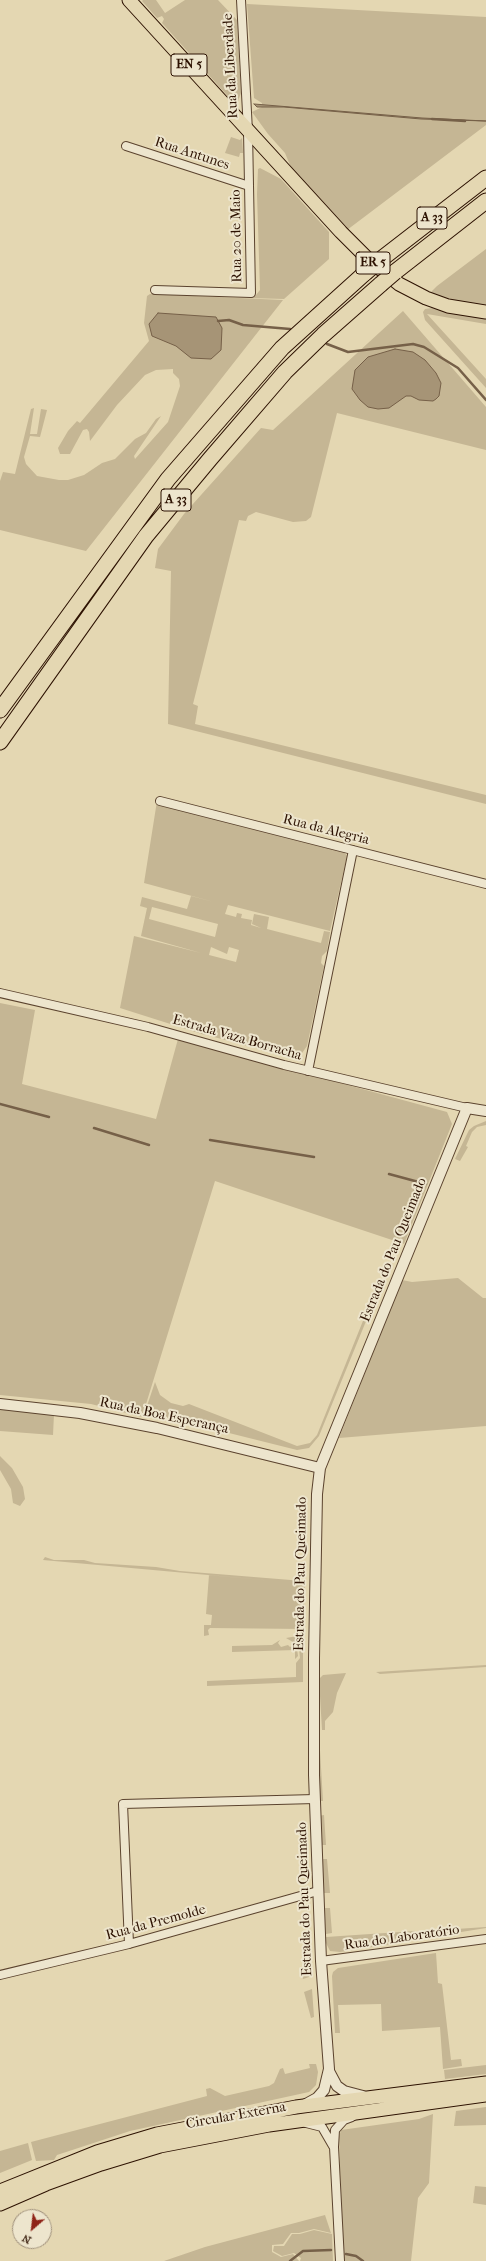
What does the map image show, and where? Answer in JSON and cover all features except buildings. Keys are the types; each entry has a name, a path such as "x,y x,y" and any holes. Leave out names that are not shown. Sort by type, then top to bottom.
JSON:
{"highway":[{"name":"A 33","path":"0,710 168,479 282,348 380,260 486,178"},
{"name":"A 33","path":"0,742 146,536 285,372 319,339 395,272 486,201"}],"main road":[{"name":"EN 5","path":"129,0 248,131"},
{"name":"ER 5","path":"248,131 350,242 395,281 414,293 434,302 486,312"},
{"name":"Circular Externa","path":"0,2191 42,2172 97,2152 157,2134 296,2107 486,2083"},
{"name":"Circular Externa","path":"0,2204 46,2184 101,2164 160,2146 290,2122 359,2114 486,2095"}],"street":[{"name":"Rua da Liberdade","path":"241,0 248,131"},
{"name":"Rua 20 de Maio","path":"155,290 251,293 248,131"},
{"name":"Rua Antunes","path":"126,146 249,186"},
{"name":"Rua da Alegria","path":"160,801 486,884"},
{"path":"308,1072 353,850"},
{"name":"Estrada Vaza Borracha","path":"0,993 148,1027 308,1072 467,1108"},
{"path":"467,1108 486,1111"},
{"name":"Estrada do Pau Queimado","path":"329,2069 321,1961 315,1799 314,1650 317,1494 320,1468 467,1108"},
{"name":"Rua da Boa Esperança","path":"0,1404 80,1413 157,1428 320,1468"},
{"path":"129,1944 123,1804 315,1799"},
{"name":"Rua da Premolde","path":"0,1975 129,1944 318,1891"},
{"name":"Rua do Laboratório","path":"321,1961 486,1939"},
{"path":"329,2069 337,2086 344,2091 370,2098"},
{"path":"296,2107 317,2098 327,2081 329,2069"},
{"path":"340,2261 334,2146 335,2130 344,2120 359,2114"},
{"path":"290,2122 314,2124 322,2127 334,2146"}],"shaded area":[{"path":"156,0 165,13 185,0 218,0 237,20 241,93 238,101 233,102 162,23 164,19 162,16 157,18 142,1"},
{"path":"247,4 486,17 486,125 347,230 292,170 285,153 268,134 252,112 262,107 262,103 254,98"},
{"path":"254,104 422,118 486,121 421,119 284,107 257,107"},
{"path":"231,137 240,140 242,138 243,153 240,153 239,157 225,153"},
{"path":"260,168 281,179 329,232 329,259 284,299 250,298 256,295 260,290 257,194 258,169"},
{"path":"486,249 486,307 429,294 437,286"},
{"path":"150,294 283,300 86,551 0,530 0,481 3,472 15,474 31,409 34,408 30,434 37,434 41,409 47,410 40,437 30,436 24,457 26,464 37,476 59,480 68,480 84,475 102,463 115,459 135,439 146,433 156,419 161,416 134,456 135,459 168,422 180,386 179,379 173,373 173,369 156,370 145,375 117,405 90,441 89,432 87,429 83,430 70,454 60,454 58,448 68,431 77,421 80,423 149,341 144,323 147,296"},
{"path":"432,308 486,318 486,324 427,314 486,379 486,388 425,320 423,312 425,309"},
{"path":"403,311 486,407 486,450 337,413 311,517 306,521 293,522 256,512 248,516 246,521 239,520 193,704 198,706 195,724 486,795 486,804 168,724 171,571 155,568 158,549 184,514 261,428 273,430"},
{"path":"158,313 216,317 222,328 221,350 211,359 191,358 176,346 152,336 149,324"},
{"path":"395,349 413,352 425,360 436,373 441,383 439,396 436,399 433,401 419,400 411,396 406,396 389,408 378,409 368,407 360,400 352,389 355,370 368,357"},
{"path":"157,801 342,849 347,856 330,931 228,905 225,914 236,917 237,913 242,914 241,918 252,920 251,925 261,928 252,924 254,914 269,917 267,929 321,943 324,931 330,932 327,951 322,956 321,963 324,966 307,1046 302,1053 290,1057 214,1037 209,1032 205,1035 120,1008 134,936 201,953 141,936 147,908 140,906 142,897 187,909 191,896 214,902 144,883","holes":["152,907 218,924 215,937 149,919","211,947 227,954 229,947 239,950 236,962 209,955"]},
{"path":"0,1003 35,1010 22,1084 156,1119 178,1039 447,1112 452,1124 404,1244 215,1181 142,1417 91,1404 0,1395"},
{"path":"486,1121 486,1125 477,1127 472,1132 466,1146 468,1147 460,1161 455,1159 469,1130"},
{"path":"458,1278 483,1298 486,1298 486,1426 339,1438 402,1280 412,1282"},
{"path":"371,1301 371,1309 319,1436 309,1448 297,1450 145,1412 155,1382 160,1395 171,1403 183,1406 189,1404 297,1446 310,1443 317,1435"},
{"path":"0,1408 54,1414 53,1435 0,1431"},
{"path":"0,1456 12,1468 23,1487 25,1499 20,1506 13,1503 11,1489 0,1470"},
{"path":"45,1557 54,1560 84,1560 95,1563 156,1567 180,1571 303,1581 305,1584 303,1629 210,1628 208,1630 209,1635 204,1636 204,1625 211,1625 212,1615 206,1614 209,1575 43,1560"},
{"path":"303,1635 303,1682 207,1686 207,1681 296,1677 296,1663 300,1658 299,1649 297,1649 298,1656 295,1659 295,1650 232,1652 232,1646 272,1645 280,1640 278,1643 281,1647 288,1645 290,1647 293,1645 293,1642 286,1638"},
{"path":"486,1665 486,1667 380,1674 376,1672"},
{"path":"346,1673 337,1693 333,1712 325,1721 325,1730 322,1730 319,1679 323,1675"},
{"path":"317,1733 319,1733 323,1801 317,1801"},
{"path":"324,1815 326,1845 320,1845 318,1816"},
{"path":"321,1859 327,1859 330,1893 323,1893"},
{"path":"323,1908 330,1908 332,1933 326,1934"},
{"path":"486,1927 430,1937 427,1935 427,1931"},
{"path":"415,1931 416,1936 411,1941 340,1952 330,1951 326,1943 326,1937"},
{"path":"436,1953 438,1983 442,1984 451,2060 461,2059 462,2066 443,2069 440,2027 382,2031 381,2004 338,2005 340,2033 335,2033 332,1976 333,1972 338,1968"},
{"path":"312,1967 312,1976 303,1979 300,1970"},
{"path":"312,1989 314,2017 311,2018 304,1992"},
{"path":"309,2064 316,2064 318,2072 316,2085 309,2092 130,2131 57,2155 54,2160 36,2161 31,2142 207,2096 206,2089 210,2088 225,2096 269,2086 274,2083 280,2069 283,2068 285,2074 310,2068"},
{"path":"486,2065 486,2074 445,2079 444,2070"},
{"path":"486,2107 486,2125 454,2126 456,2111"},
{"path":"433,2114 429,2183 418,2198 411,2261 343,2261 339,2137 341,2130 419,2119"},
{"path":"28,2143 32,2160 0,2173 0,2151"},
{"path":"475,2186 486,2187 486,2205 473,2203"},
{"path":"325,2215 331,2233 314,2229 299,2233 291,2233 283,2244 272,2245 272,2252 281,2257 293,2254 299,2261 164,2261 205,2247"},
{"path":"314,2230 332,2234 333,2261 300,2261 301,2258 294,2253 282,2256 273,2251 274,2246 284,2246 292,2234 300,2234"}],"waterway":[{"path":"432,119 465,121"},
{"path":"218,321 229,320 243,325 290,329"},
{"path":"327,344 348,352 413,344 424,347 458,368 486,400"},
{"path":"0,1104 49,1117"},
{"path":"94,1128 149,1145"},
{"path":"210,1140 314,1157"},
{"path":"389,1174 426,1184"},
{"path":"290,2261 303,2251 331,2250"},
{"path":"346,2254 356,2256 363,2261"}]}
